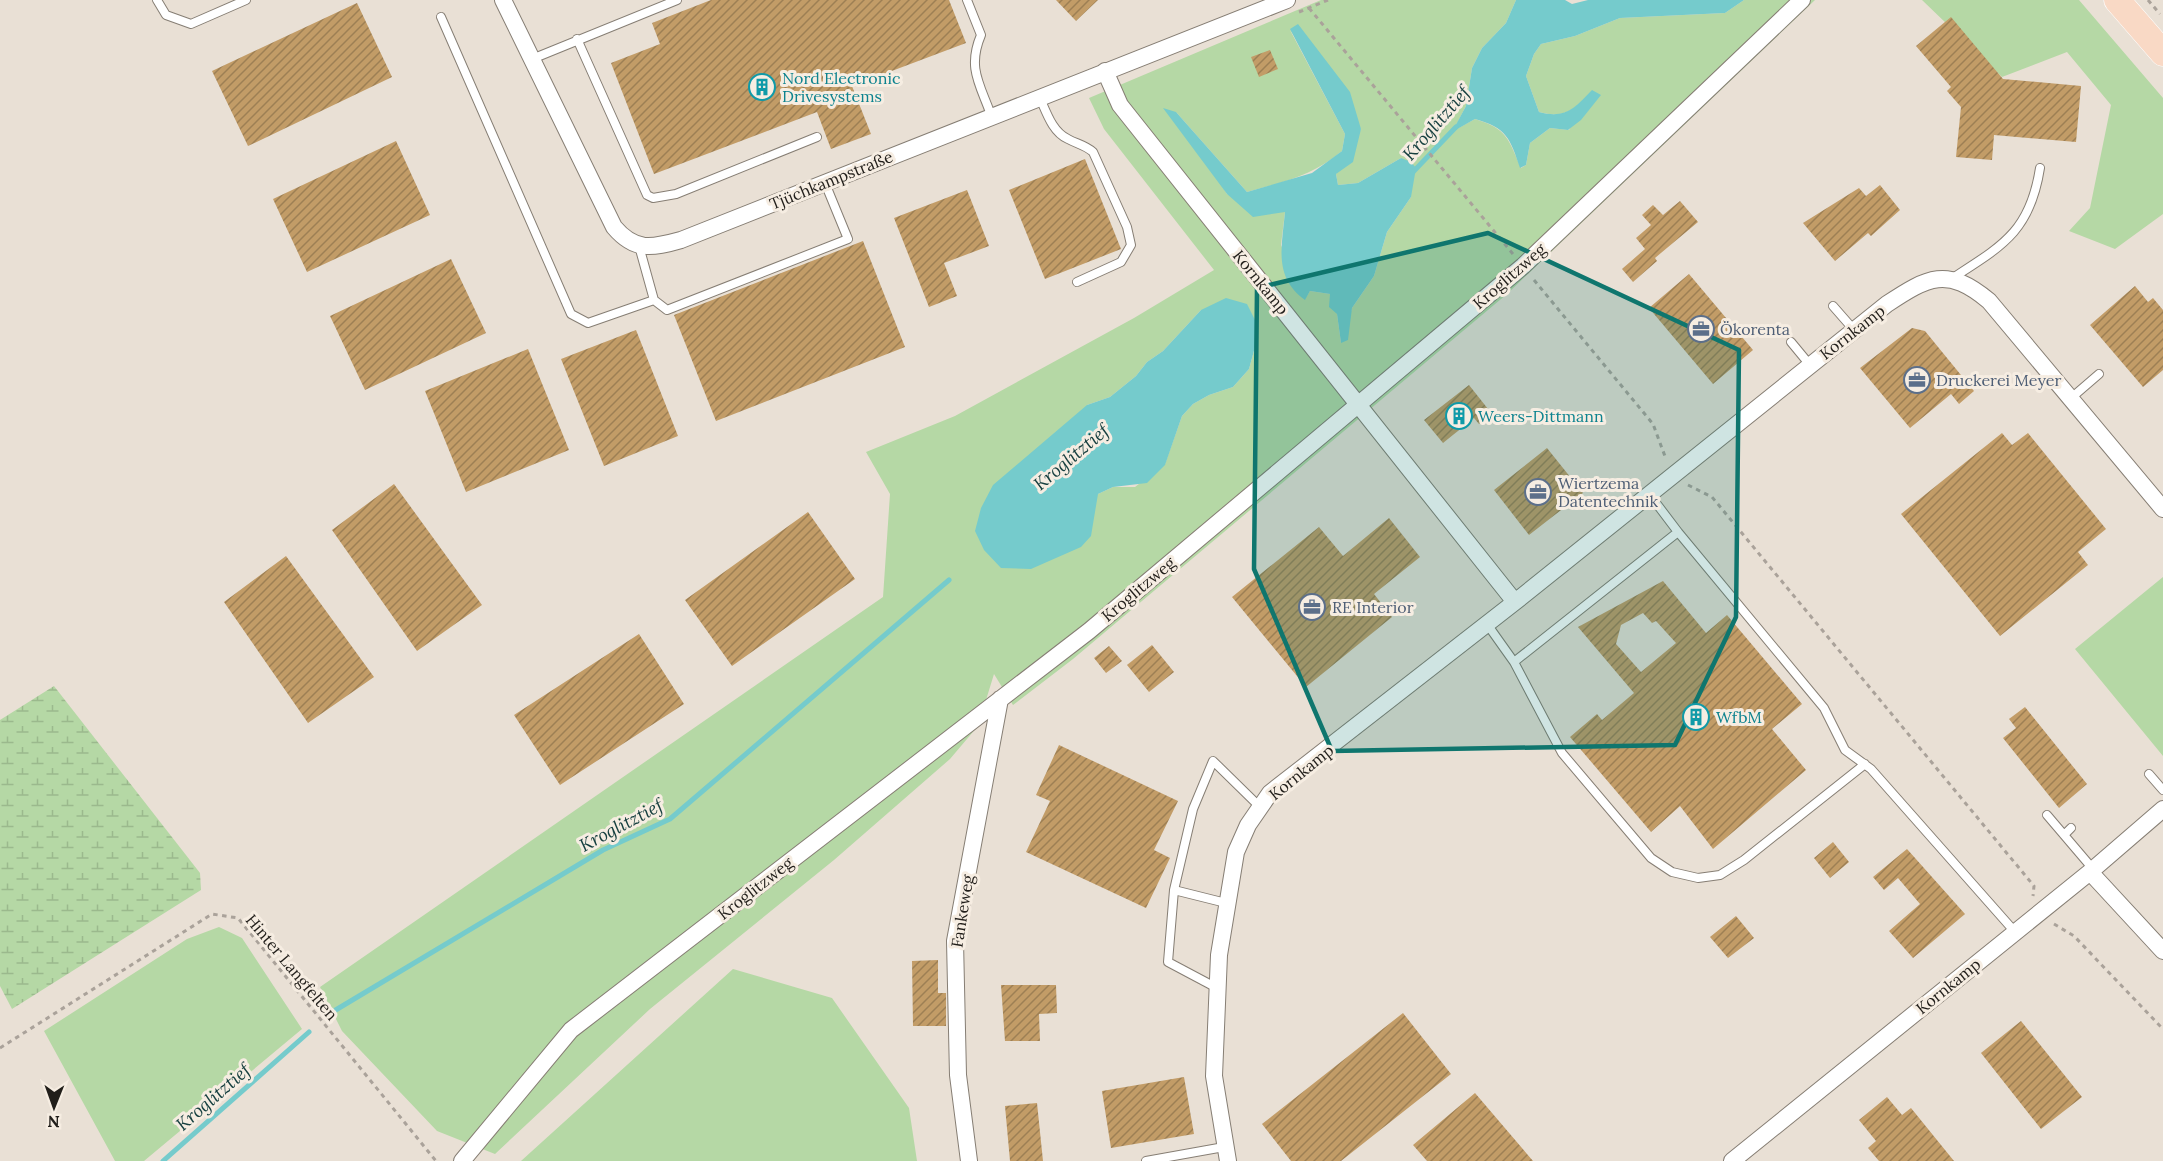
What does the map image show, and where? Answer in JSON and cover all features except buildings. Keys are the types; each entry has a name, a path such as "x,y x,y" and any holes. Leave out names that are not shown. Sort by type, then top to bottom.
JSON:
{"main road":[{"path":"2117,0 2163,53"}],"street":[{"path":"503,0 614,227 625,240 639,246"},
{"name":"Tjüchkampstraße","path":"639,246 658,247 681,240 1039,96 1287,0"},
{"name":"Kroglitzweg","path":"462,1161 571,1030 1089,631 1357,403 1523,266 1802,0"},
{"name":"Kornkamp","path":"1105,71 1120,105 1515,602"},
{"path":"1951,279 1969,284 1989,301 2163,509"},
{"name":"Kornkamp","path":"1226,1154 1214,1076 1217,988 1226,903 1236,852 1248,825 1270,793 1650,495 1854,330 1912,288 1929,280 1951,279"},
{"name":"Fankeweg","path":"969,1161 958,1075 955,941 1000,699"},
{"name":"Kornkamp","path":"1732,1161 2015,933 2163,809"},
{"path":"2091,870 2163,951"}],"lane":[{"path":"157,0 166,15 191,24 246,0"},
{"path":"532,59 677,0"},
{"path":"967,0 981,35 975,50 973,67 991,116"},
{"path":"441,17 571,314 588,323 654,300"},
{"path":"577,39 647,195 653,198 676,194 817,137"},
{"path":"1039,96 1055,131 1066,139 1084,144 1093,152 1127,227 1131,245 1121,262 1077,282"},
{"path":"1951,279 1998,248 2021,226 2035,198 2040,168"},
{"path":"639,246 654,300 667,310 848,239 825,183"},
{"path":"1833,306 1854,330"},
{"path":"1791,342 1810,365"},
{"path":"2070,399 2099,374"},
{"path":"1650,495 1677,531 1824,708 1845,750 1865,765 2015,933"},
{"path":"1514,662 1677,531"},
{"path":"1487,624 1514,662 1562,753 1652,858 1672,872 1698,878 1720,875 1744,860 1865,765"},
{"path":"1217,988 1168,962 1174,890 1193,809 1213,761 1260,807"},
{"path":"2149,774 2163,790"},
{"path":"2047,815 2068,832 2091,870"},
{"path":"1174,890 1226,903"},
{"path":"1146,1161 1226,1154"}],"path":[{"path":"1328,0 1309,8 1653,424"},
{"path":"2148,0 2163,17"},
{"path":"1712,497 2034,886"},
{"name":"Hinter Langfelten","path":"0,1048 212,914 238,918 436,1161"},
{"path":"2074,936 2163,1029"}],"highlighted area":[{"path":"1488,233 1739,350 1736,617 1675,745 1332,751 1254,569 1257,288"}],"green space":[{"path":"1321,0 1516,0 1506,23 1482,48 1472,68 1466,106 1453,131 1475,119 1494,127 1506,136 1521,168 1526,165 1530,143 1550,128 1569,130 1592,91 1568,111 1556,114 1539,112 1526,76 1534,54 1541,44 1575,36 1620,18 1725,13 1744,0 1815,0 1507,294 1073,659 1013,705 994,674 978,726 950,759 834,860 650,1009 495,1154 437,1131 342,1031 320,987 883,597 890,494 866,452 955,416 1134,318 1214,270 1104,129 1089,98","holes":["1290,30 1361,129 1336,174 1338,185 1358,183 1401,158 1411,197 1387,232 1374,276 1352,308 1341,343 1337,314 1330,294 1310,291 1305,299 1281,245 1285,212 1227,194 1176,112 1247,192 1297,177 1331,159 1342,151 1345,134","1201,310 1255,347 1249,369 1233,387 1209,395 1193,404 1182,416 1165,464 1135,487 1113,487 1098,494 1087,405 1110,397 1136,376 1147,362 1163,351"]},
{"path":"1922,0 2079,0 2163,98 2163,214 2115,249 2069,231 2090,208 2111,105 2067,52 2002,77"},
{"path":"2163,577 2163,756 2075,649"},
{"path":"54,686 200,873 201,890 12,1009 0,986 0,720"},
{"path":"219,927 242,938 302,1029 144,1161 115,1161 44,1031 187,939"},
{"path":"733,969 832,998 909,1108 917,1161 521,1161"}],"water":[{"path":"1516,0 1565,0 1572,4 1588,0 1744,0 1725,13 1620,18 1575,36 1541,44 1534,54 1526,76 1539,112 1556,114 1568,111 1592,90 1601,95 1581,120 1568,130 1550,128 1530,143 1526,165 1520,168 1510,142 1494,126 1475,119 1452,132 1466,106 1472,68 1482,48 1506,23"},
{"path":"1298,24 1350,92 1361,129 1353,162 1336,174 1338,185 1358,183 1401,158 1411,162 1416,168 1411,197 1387,232 1374,276 1352,308 1348,340 1341,343 1337,314 1329,307 1330,294 1310,291 1305,300 1288,281 1282,260 1285,212 1253,217 1227,194 1163,108 1176,112 1247,192 1312,173 1342,151 1345,134 1290,29"},
{"path":"1226,298 1247,304 1256,322 1255,347 1249,369 1233,387 1209,395 1193,404 1182,416 1165,465 1147,483 1113,487 1098,494 1091,536 1081,547 1031,569 1001,568 984,550 975,531 981,508 993,485 1087,405 1110,397 1136,376 1147,362 1163,351 1201,310"}],"waterway":[{"name":"Kroglitztief","path":"1413,172 1456,127"},
{"name":"Kroglitztief","path":"334,1011 603,850 670,819 949,580"},
{"name":"Kroglitztief","path":"163,1161 309,1032"}],"place":[{"name":"Nord Electronic Drivesystems","path":"762,87"},
{"name":"Ökorenta","path":"1701,329"},
{"name":"Druckerei Meyer","path":"1917,380"},
{"name":"Weers-Dittmann","path":"1459,416"},
{"name":"Wiertzema Datentechnik","path":"1538,492"},
{"name":"RE Interior","path":"1312,607"},
{"name":"WfbM","path":"1696,717"}]}
